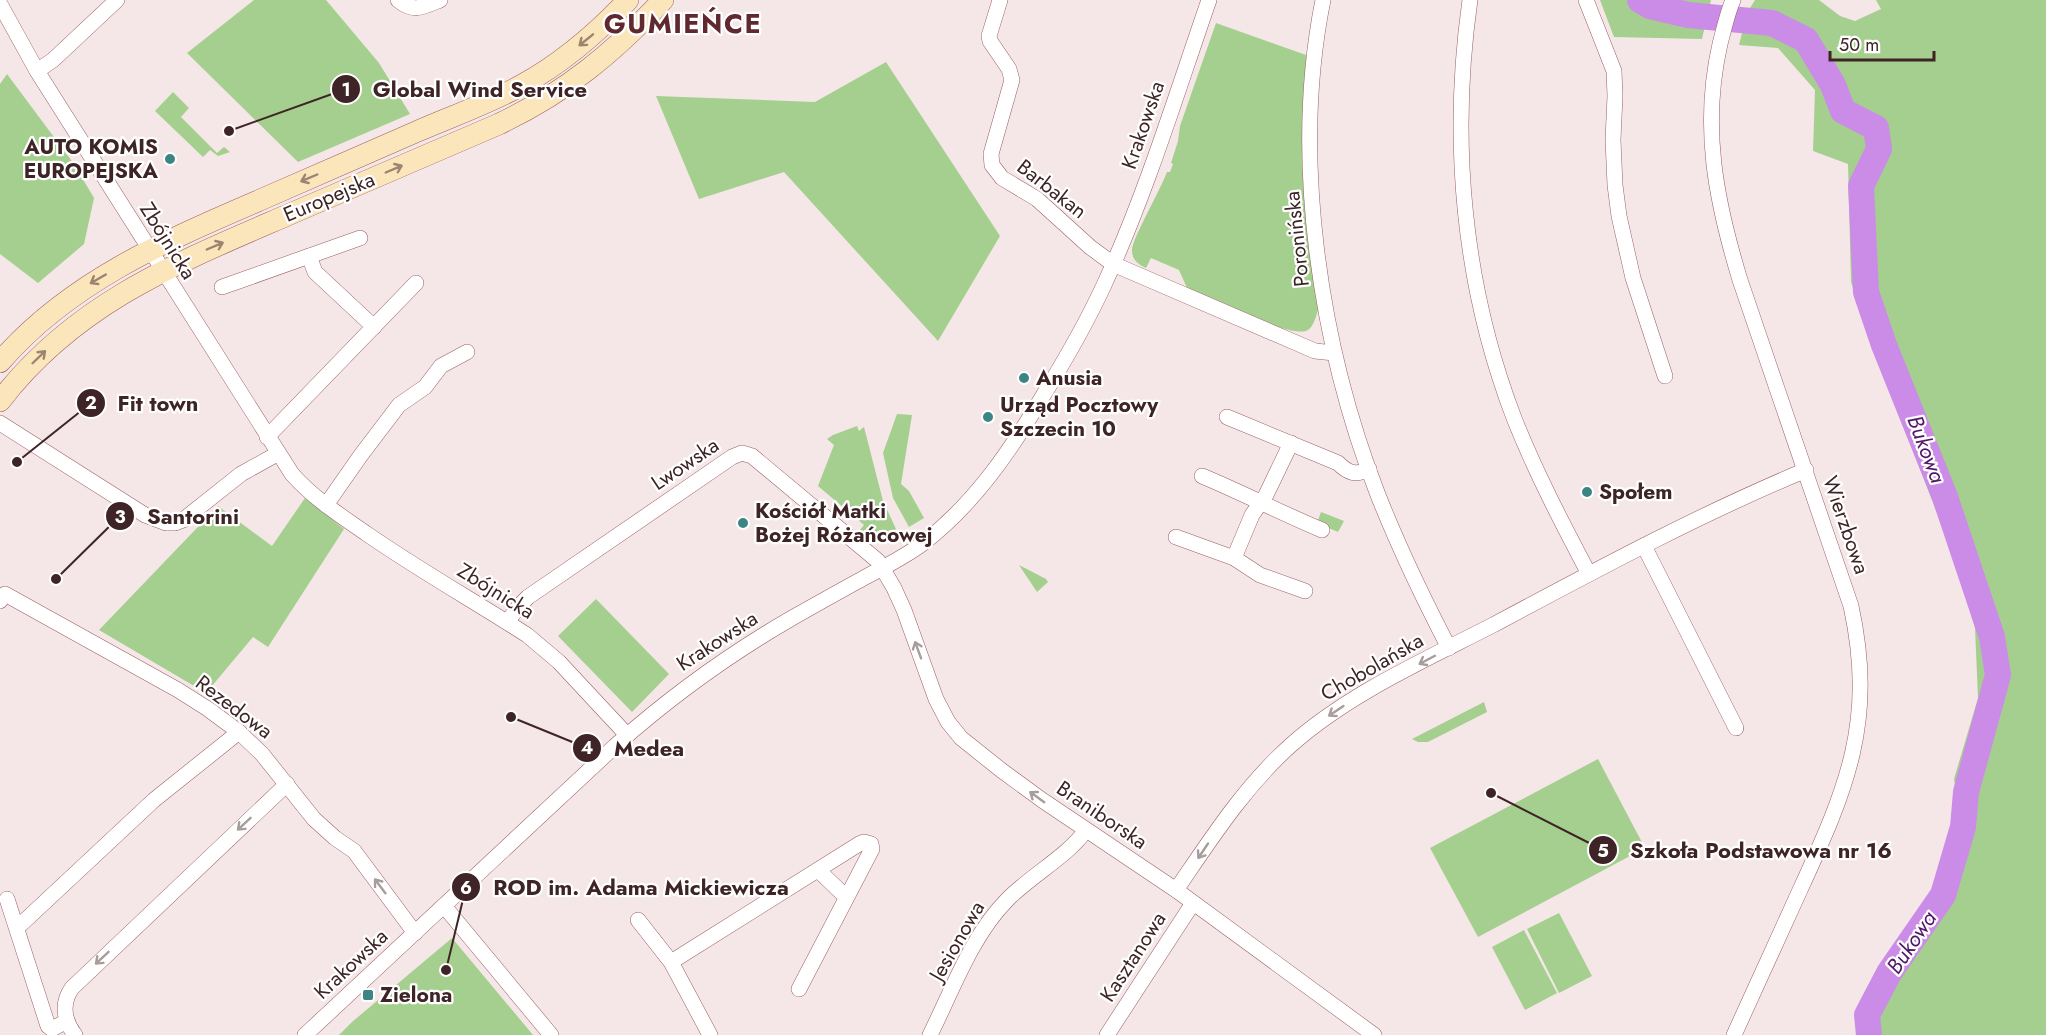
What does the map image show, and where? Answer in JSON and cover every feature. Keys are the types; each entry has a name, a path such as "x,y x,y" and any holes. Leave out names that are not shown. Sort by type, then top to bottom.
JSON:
{"main road":[{"name":"Europejska","path":"0,362 29,331 89,284 148,250 196,227 521,86 577,47 606,23 628,0"},
{"name":"Europejska","path":"0,401 27,369 81,320 124,292 202,252 528,110 595,66 663,0"}],"street":[{"path":"37,71 53,60 117,0"},
{"path":"398,0 409,8 415,9 440,0"},
{"name":"Barbakan","path":"1000,0 989,36 1009,69 1012,80 991,154 992,165 1002,178 1037,199 1090,247 1113,264"},
{"name":"Krakowska","path":"305,1035 627,735 667,701 726,658 913,550 943,527 988,480 1010,449 1075,342 1113,264 1143,188 1209,0"},
{"name":"Poronińska","path":"1323,0 1313,57 1310,161 1318,248 1334,353 1369,469 1398,544 1449,648"},
{"path":"1470,0 1462,72 1460,156 1465,218 1477,285 1488,334 1513,416 1531,459 1589,574"},
{"path":"1586,0 1614,71 1613,140 1619,216 1633,278 1665,376"},
{"name":"Wierzbowa","path":"1727,0 1712,107 1712,155 1716,187 1725,231 1740,280 1842,577 1856,628 1860,674 1858,731 1848,775 1836,809 1734,1035"},
{"name":"Wierzbowa","path":"1726,17 1733,0"},
{"name":"Zbójnicka","path":"1,9 148,250 278,454 301,485 397,555 507,622 544,648 627,735"},
{"path":"222,287 360,238"},
{"path":"309,256 315,272 374,327"},
{"path":"1113,264 1315,351 1334,353"},
{"path":"267,436 416,283"},
{"path":"326,505 399,405 424,387 441,366 466,352"},
{"path":"1227,417 1338,463 1345,470 1356,474 1369,469"},
{"path":"0,423 145,515 166,523 175,523 190,516 241,474 278,454"},
{"path":"1234,558 1252,515 1291,443"},
{"name":"Lwowska","path":"507,622 528,597 694,482 742,453 756,459 871,553 882,568"},
{"name":"Chobolańska","path":"1176,890 1240,798 1292,744 1318,723 1353,700 1589,574 1705,514 1806,470"},
{"path":"1202,476 1261,502 1273,510 1322,530"},
{"path":"1176,537 1234,558 1260,575 1305,591"},
{"path":"1644,546 1736,728"},
{"name":"Braniborska","path":"882,568 904,610 936,699 948,722 961,738 1000,770 1176,890 1374,1035"},
{"name":"Rezedowa","path":"2,598 178,690 239,732 262,754 326,831 354,851 415,933"},
{"path":"17,928 154,800 192,772 239,732"},
{"path":"75,1035 67,1021 65,1000 72,988 287,784"},
{"name":"Jesionowa","path":"930,1035 978,938 994,914 1017,889 1075,842 1086,830"},
{"path":"671,962 859,844 864,842 871,844 872,849 799,989"},
{"path":"818,870 846,897"},
{"path":"7,899 48,1026 52,1029 56,1028 67,1021"},
{"name":"Kasztanowa","path":"1107,1035 1193,903"},
{"path":"444,906 551,1035"},
{"path":"638,920 671,962 710,1035"}],"green space":[{"path":"254,0 326,0 379,63 410,114 298,162 187,53"},
{"path":"1600,0 1711,0 1702,39 1614,37"},
{"path":"1755,0 1819,0 1840,16 1855,21 1881,9 1876,0 2046,0 2046,1035 1873,1035 1873,1014 1889,973 1943,895 1963,827 1954,779 1978,698 1975,628 1952,552 1869,337 1851,282 1848,164 1813,151 1815,90 1778,48 1739,45 1747,13"},
{"path":"1216,23 1306,55 1304,153 1318,310 1308,330 1285,329 1249,316 1187,288 1179,270 1151,258 1146,268 1133,256 1133,244 1173,164 1171,163 1180,126"},
{"path":"886,62 1000,236 938,341 784,172 699,199 656,96 815,102"},
{"path":"7,74 74,164 94,198 84,244 38,283 0,254 0,84"},
{"path":"173,92 189,108 181,117 217,153 224,147 230,152 218,156 210,150 203,157 155,111"},
{"path":"897,414 912,415 901,484 909,491 924,518 909,527 893,498 883,453"},
{"path":"857,426 859,431 864,427 883,501 896,529 875,542 859,531 864,525 818,486 834,445 827,439"},
{"path":"305,498 344,529 268,647 253,637 206,693 99,630 218,506 272,546"},
{"path":"1321,512 1344,521 1338,532 1317,523"},
{"path":"1019,565 1046,579 1048,582 1037,592"},
{"path":"596,599 669,674 632,712 558,636"},
{"path":"1484,702 1487,712 1428,742 1418,742 1412,739"},
{"path":"1598,759 1645,848 1478,937 1430,848"},
{"path":"1559,913 1592,976 1559,993 1527,929"},
{"path":"1524,930 1557,993 1525,1010 1492,947"},
{"path":"452,938 533,1035 339,1035 352,1022"}],"waterway":[{"name":"Bukowa","path":"1640,0 1650,6 1688,15 1772,23 1806,40 1833,85 1843,111 1876,128 1879,149 1861,186 1866,292 1884,345 1945,497 1992,637 1998,675 1966,792 1963,827 1943,895 1889,973 1867,1015 1869,1035"}],"place":[{"name":"Global Wind Service","path":"229,131"},
{"name":"AUTO KOMIS EUROPEJSKA","path":"170,159"},
{"name":"Anusia","path":"1024,378"},
{"name":"Urząd Pocztowy Szczecin 10","path":"988,417"},
{"name":"Fit town","path":"17,462"},
{"name":"Społem","path":"1587,492"},
{"name":"Kościół Matki Bożej Różańcowej","path":"743,523"},
{"name":"Santorini","path":"56,579"},
{"name":"Medea","path":"511,717"},
{"name":"Szkoła Podstawowa nr 16","path":"1491,793"},
{"name":"ROD im. Adama Mickiewicza","path":"446,970"},
{"name":"Zielona","path":"368,995"}],"district":[{"name":"GUMIEŃCE","path":"683,24"}]}
